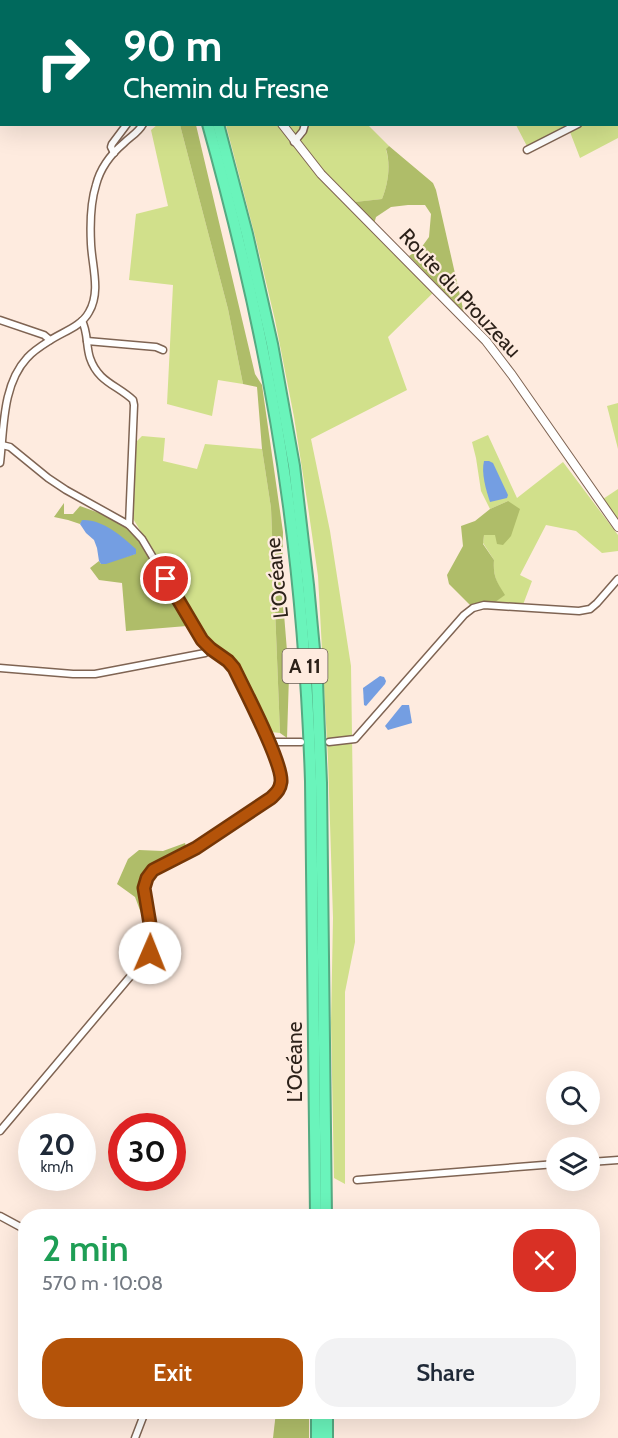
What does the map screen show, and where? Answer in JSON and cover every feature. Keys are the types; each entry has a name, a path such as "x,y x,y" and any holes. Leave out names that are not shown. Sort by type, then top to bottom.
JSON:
{"highway":[{"name":"L’Océane","path":"209,126 243,261 266,365 285,474 300,602 308,699 311,791 316,1209"},
{"name":"L’Océane","path":"219,126 247,234 272,344 294,466 309,585 321,792 326,1209"},
{"path":"317,1419 317,1438"},
{"path":"327,1419 327,1438"}],"street":[{"path":"114,153 112,144 126,126"},
{"path":"0,463 7,402 14,379 27,358 50,340 82,321 90,311 95,283 90,228 96,184 101,171 114,153 142,126"},
{"name":"Route du Prouzeau","path":"283,126 321,174 486,340 618,527"},
{"path":"294,142 304,126"},
{"path":"527,150 574,126"},
{"path":"0,320 44,335 50,340"},
{"path":"82,321 86,328 90,356 99,374 113,387 133,400 129,525"},
{"path":"87,341 156,347 163,350"},
{"path":"0,1131 150,953 153,942 144,888 153,870 196,848 271,798 281,784 281,775 269,742 234,668 202,640 142,539 129,525 66,490 10,447 2,445"},
{"path":"329,742 355,739 464,615 473,608 484,605 579,611 590,609 618,579"},
{"path":"0,668 95,674 205,653 211,649"},
{"path":"269,742 301,742"},
{"path":"600,1161 618,1160"},
{"path":"357,1180 546,1165"},
{"path":"0,1216 18,1226"},
{"path":"135,1438 142,1419"}],"green space":[{"path":"156,126 180,126 228,309 243,384 218,380 212,416 167,404 173,285 129,280 136,214 168,206 151,130"},
{"path":"180,126 196,126 255,374 262,385 283,532 282,589 289,676 287,738 280,733 271,508 262,449 257,387 243,384 228,309"},
{"path":"226,126 369,126 389,146 386,150 389,168 387,181 382,199 356,202 438,288 388,337 407,390 311,439 330,531 351,666 355,942 345,992 345,1184 334,1178 331,1023 333,918 328,760 318,576 294,417 275,320"},
{"path":"517,126 618,126 618,138 580,158 570,132 530,152"},
{"path":"389,146 433,183 464,313 409,256 421,248 429,237 431,214 425,205 391,207 376,217 374,224 355,202 382,199 388,174 386,149"},
{"path":"618,403 618,449 607,406"},
{"path":"488,435 517,498 563,462 618,535 618,551 602,553 576,531 546,525 520,575 532,581 521,610 487,608 504,595 496,578 494,560 483,543 484,535 495,535 508,501 490,509 481,491 472,442"},
{"path":"142,436 165,438 163,461 197,469 205,444 262,449 271,508 280,733 271,732 230,658 208,642 132,517 136,442"},
{"path":"618,489 618,521 603,499"},
{"path":"508,501 520,509 511,536 503,545 497,544 495,535 484,535 483,544 494,560 496,578 505,595 487,608 470,605 449,584 447,575 463,546 461,526 475,521 490,509"},
{"path":"64,503 64,514 73,514 80,506 102,514 131,531 142,544 187,626 126,631 122,583 99,580 90,568 99,561 101,564 135,554 83,520 80,524 54,517"},
{"path":"185,843 190,848 153,866 143,877 141,892 145,914 141,913 135,897 117,884 128,859 139,850 163,851"},
{"path":"275,1419 309,1419 309,1438 273,1438"}],"water":[{"path":"484,461 493,463 508,495 507,498 490,502 484,476"},
{"path":"82,520 97,522 111,529 136,549 136,554 101,564 94,540 80,524"},
{"path":"380,676 384,677 385,684 366,706 364,705 363,688"},
{"path":"402,705 409,705 412,723 388,730 385,726"}],"route":[{"path":"150,953 153,942 144,888 153,870 196,848 271,798 281,784 281,775 269,742 234,668 202,640 166,579"}]}
